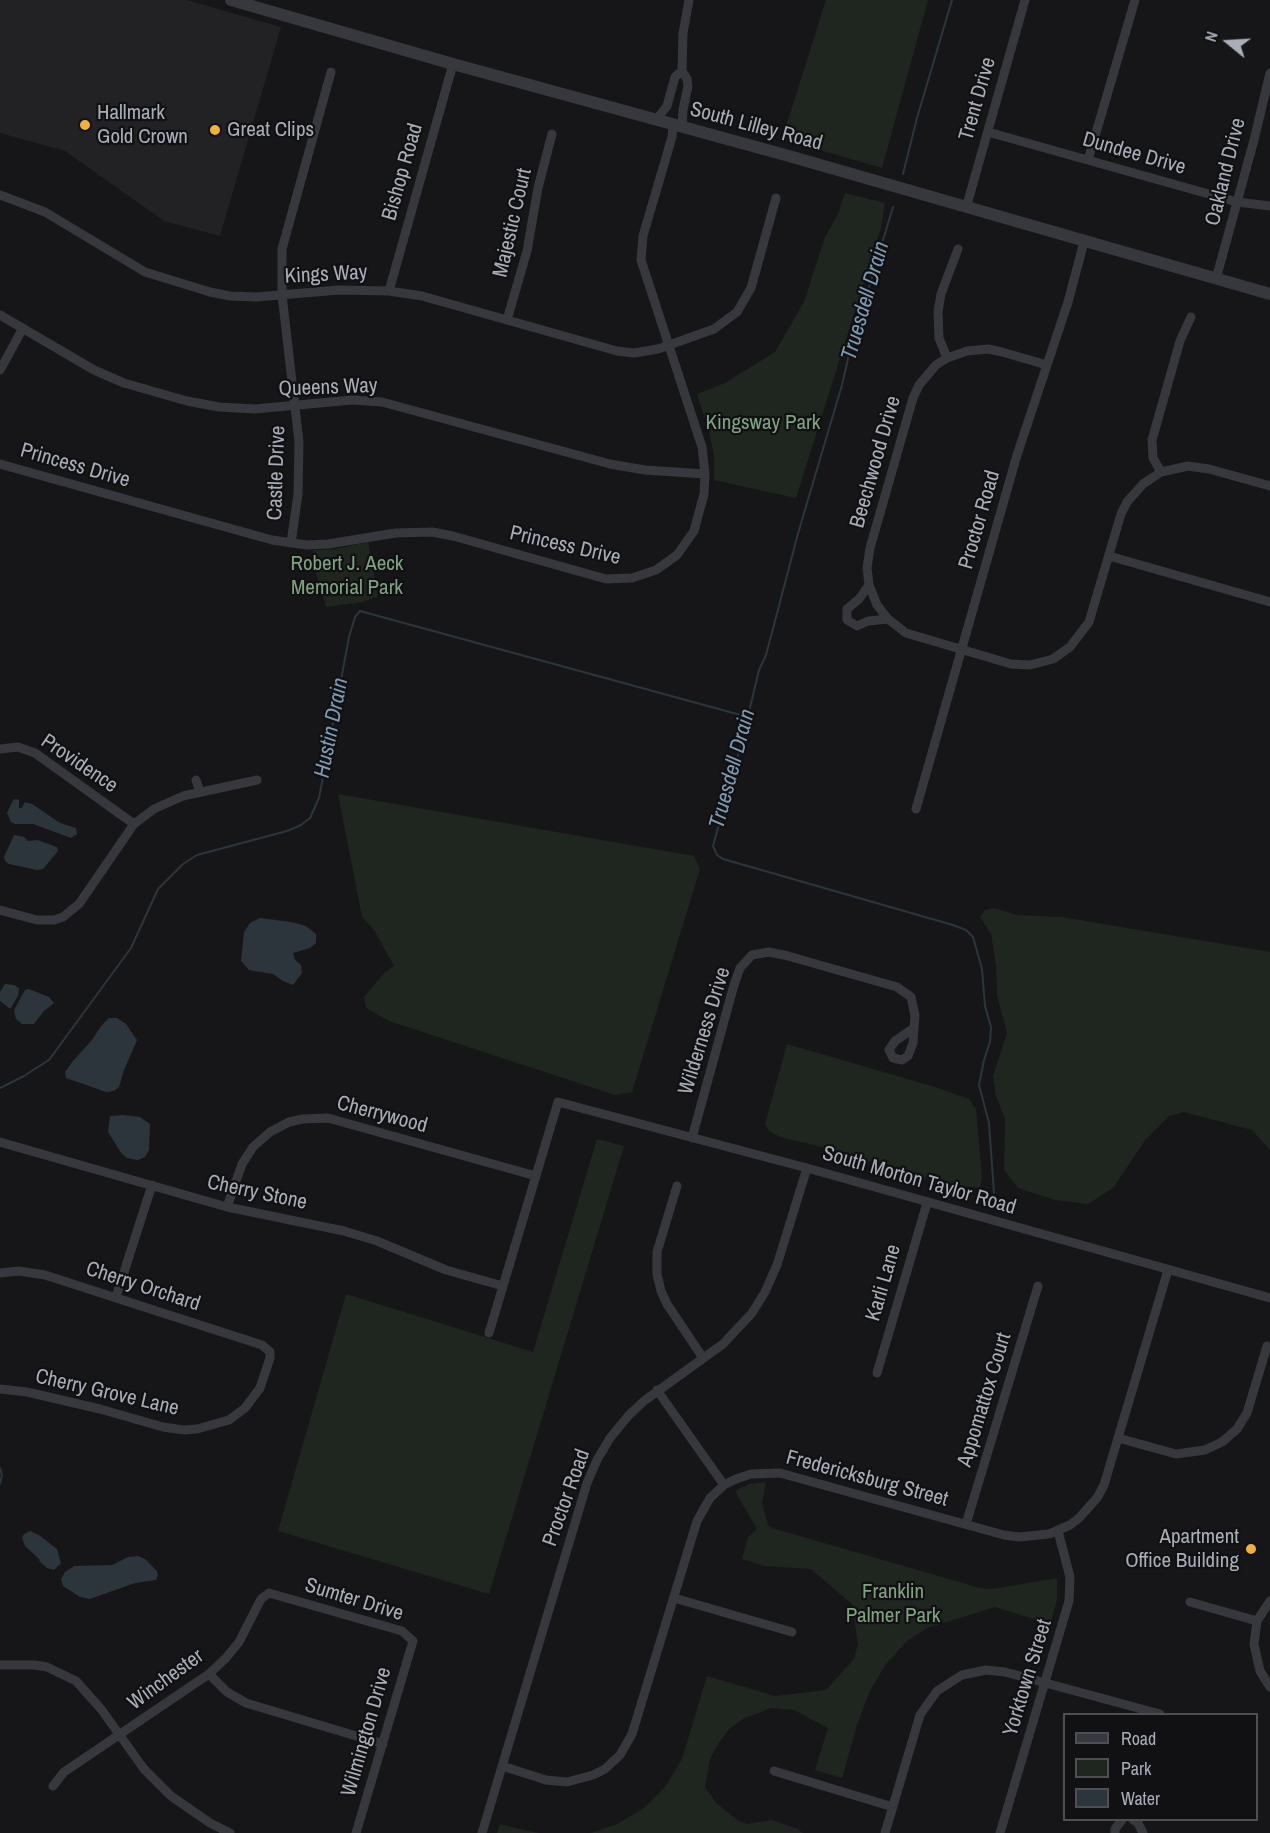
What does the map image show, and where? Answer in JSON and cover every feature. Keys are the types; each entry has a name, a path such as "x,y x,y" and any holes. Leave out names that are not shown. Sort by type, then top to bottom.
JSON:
{"street":[{"name":"South Lilley Road","path":"231,0 453,64 789,156 1270,294"},
{"name":"Princess Drive","path":"0,464 272,540 291,543 328,544 396,533 432,532 598,577 632,578 664,566 687,544 694,531 700,513 705,474 702,447 643,270 641,251 643,236 672,137 683,110 688,86 682,71 683,33 688,0"},
{"name":"Trent Drive","path":"966,208 1025,0"},
{"path":"1088,160 1135,0"},
{"name":"Bishop Road","path":"389,291 453,64"},
{"name":"Princess Drive","path":"656,120 667,106 675,77 682,71"},
{"name":"Castle Drive","path":"291,543 296,513 299,442 282,295 281,267 284,240 331,72"},
{"name":"Oakland Drive","path":"1216,279 1270,73"},
{"name":"Dundee Drive","path":"988,132 1237,202 1270,207"},
{"name":"Majestic Court","path":"507,320 526,251 538,188 552,134"},
{"name":"Kings Way","path":"0,195 45,212 129,263 167,280 230,296 256,297 339,290 389,291 422,296 623,352 648,352 714,329 732,317 746,300 751,288 776,198"},
{"name":"Proctor Road","path":"916,809 1017,455 1068,302 1084,242"},
{"path":"947,358 939,338 938,312 944,285 958,249"},
{"name":"Queens Way","path":"0,315 94,370 171,397 236,408 295,406 352,400 382,402 610,464 645,470 705,474"},
{"path":"1191,317 1180,341 1152,440 1153,458 1161,472 1179,467 1199,467 1270,485"},
{"path":"0,370 23,328"},
{"name":"Beechwood Drive","path":"1047,365 1014,354 987,349 967,351 947,358 927,374 913,398 870,548 867,568 869,585 877,605 895,626 913,637 1003,663 1019,665 1041,663 1062,654 1077,640 1089,622 1121,514 1127,502 1143,484 1161,472"},
{"path":"1109,556 1270,602"},
{"path":"869,585 860,599 847,609 847,620 857,626 868,621 888,619"},
{"name":"Providence","path":"0,749 18,747 35,753 134,824"},
{"path":"196,780 200,792"},
{"path":"0,910 45,921 71,913 134,824 166,802 257,780"},
{"name":"Wilderness Drive","path":"692,1138 734,985 740,968 752,955 769,952 788,956 897,987 911,997 915,1016 914,1028"},
{"name":"South Morton Taylor Road","path":"536,1176 558,1102 807,1168 1270,1299"},
{"name":"Cherrywood","path":"227,1207 242,1164 261,1139 289,1122 315,1118 339,1120 536,1176"},
{"name":"Cherry Stone","path":"0,1142 227,1207 326,1226 355,1234 446,1270 503,1286"},
{"name":"Proctor Road","path":"482,1833 592,1471 603,1449 620,1424 657,1390 703,1358 738,1329 752,1313 765,1292 777,1265 807,1168"},
{"path":"489,1333 536,1176"},
{"path":"116,1297 152,1185"},
{"path":"677,1186 657,1252 657,1274 661,1292 667,1304 703,1358"},
{"name":"Karli Lane","path":"877,1372 927,1203"},
{"name":"Fredericksburg Street","path":"502,1766 546,1780 567,1782 593,1776 615,1761 632,1734 699,1515 710,1498 724,1485 751,1474 780,1473 1019,1537 1040,1536 1058,1531 1079,1518 1097,1498 1104,1485 1168,1270"},
{"name":"Cherry Orchard","path":"0,1274 19,1271 32,1272 262,1345 270,1352"},
{"name":"Appomattox Court","path":"966,1524 1038,1286"},
{"path":"1118,1438 1164,1452 1184,1454 1205,1450 1222,1442 1237,1429 1247,1413 1267,1347"},
{"name":"Cherry Grove Lane","path":"0,1389 27,1392 100,1409 163,1427 197,1429 229,1420 250,1402 264,1381 270,1352"},
{"path":"657,1390 724,1485"},
{"name":"Yorktown Street","path":"1000,1833 1066,1612 1070,1586 1058,1531"},
{"name":"Winchester","path":"53,1786 64,1772 209,1674 239,1642 264,1595 268,1593 282,1597"},
{"name":"Sumter Drive","path":"282,1597 402,1631 413,1641"},
{"path":"674,1598 792,1632"},
{"path":"1270,1601 1257,1621 1254,1632 1254,1651 1260,1671 1270,1686"},
{"path":"1190,1602 1257,1621"},
{"name":"Wilmington Drive","path":"356,1833 413,1641"},
{"path":"0,1665 47,1667 76,1681 101,1709 144,1769 171,1796 210,1823 230,1833"},
{"path":"885,1833 920,1715 930,1699 943,1686 962,1675 986,1670 1005,1672 1156,1713"},
{"path":"209,1674 227,1692 246,1703 383,1744"},
{"path":"774,1771 893,1807"},
{"path":"1133,1833 1143,1833 1135,1821"}],"shaded area":[{"path":"0,0 187,0 281,27 220,236 164,221 65,151 0,133"}],"green space":[{"path":"826,0 928,0 882,168 782,139"},
{"name":"Kingsway Park","path":"845,193 885,203 881,228 796,498 714,480 714,455 697,394 725,383 775,352 804,302 825,237 837,216"},
{"name":"Robert J. Aeck Memorial Park","path":"368,542 378,596 363,602 326,607 315,569 313,550 335,549"},
{"path":"338,794 694,856 700,869 632,1092 615,1095 389,1021 366,1008 364,997 384,973 394,966 374,930 362,917"},
{"path":"994,908 1017,915 1062,917 1270,952 1270,1150 1252,1130 1184,1112 1169,1116 1146,1139 1113,1188 1088,1204 1055,1200 1018,1188 1004,1170 1005,1119 996,1096 993,1076 1007,1033 997,996 996,965 991,934 980,917 985,910"},
{"path":"787,1044 969,1099 976,1109 982,1177 980,1188 890,1169 843,1152 780,1137 769,1131 765,1124"},
{"path":"597,1139 624,1146 489,1594 278,1531 346,1294 533,1352"},
{"name":"Franklin Palmer Park","path":"766,1482 762,1503 768,1525 772,1528 980,1588 993,1589 1057,1578 1057,1600 1050,1624 995,1607 927,1628 907,1641 886,1664 870,1691 858,1722 842,1778 815,1770 828,1728 794,1710 771,1708 743,1719 729,1729 710,1759 705,1787 717,1804 739,1821 747,1824 772,1820 803,1833 591,1833 617,1824 644,1808 665,1787 682,1759 707,1676 775,1696 826,1690 854,1659 858,1644 852,1604 811,1569 764,1566 742,1559 748,1537 757,1529 735,1491 749,1484"},
{"path":"500,1824 527,1831 540,1833 497,1833"}],"water":[{"path":"13,800 19,800 19,808 22,808 25,802 32,804 60,823 76,828 77,834 71,838 33,824 11,822 7,813"},
{"path":"14,835 24,837 28,841 37,840 57,847 58,851 43,869 37,870 9,864 4,857"},
{"path":"260,918 306,926 316,934 316,943 310,948 293,953 295,960 301,965 302,973 293,985 273,974 249,970 241,961 244,932 250,923"},
{"path":"5,984 19,988 18,996 11,1008 0,1001 0,992"},
{"path":"29,989 49,997 54,1003 34,1024 22,1024 16,1019 14,1010 25,990"},
{"path":"109,1018 117,1018 126,1024 137,1040 119,1087 114,1091 106,1092 66,1078 65,1072"},
{"path":"110,1116 140,1117 150,1124 149,1150 145,1157 138,1160 127,1158 122,1154 108,1132"},
{"path":"30,1531 57,1549 61,1563 54,1570 47,1568 25,1546 22,1538"},
{"path":"138,1556 145,1559 157,1571 156,1580 135,1583 90,1599 80,1597 63,1586 61,1579 65,1572 74,1566 112,1565 128,1557"}],"waterway":[{"name":"Truesdell Drain","path":"903,174 952,0"},
{"name":"Truesdell Drain","path":"893,207 850,350 766,655 759,670 713,846 717,855 723,859 953,925 966,930 973,937 982,969 985,1006 991,1027 990,1042 979,1085 989,1123 994,1193"},
{"name":"Hustin Drain","path":"0,1088 49,1060 131,948 158,889 183,864 197,855 287,831 310,818 319,798 349,637 355,617 360,611 748,717"},
{"name":"Hustin Drain","path":"0,1468 2,1475 0,1484"}],"place":[{"name":"Hallmark Gold Crown","path":"85,125"},
{"name":"Great Clips","path":"215,130"},
{"name":"Apartment Office Building","path":"1251,1549"}]}
